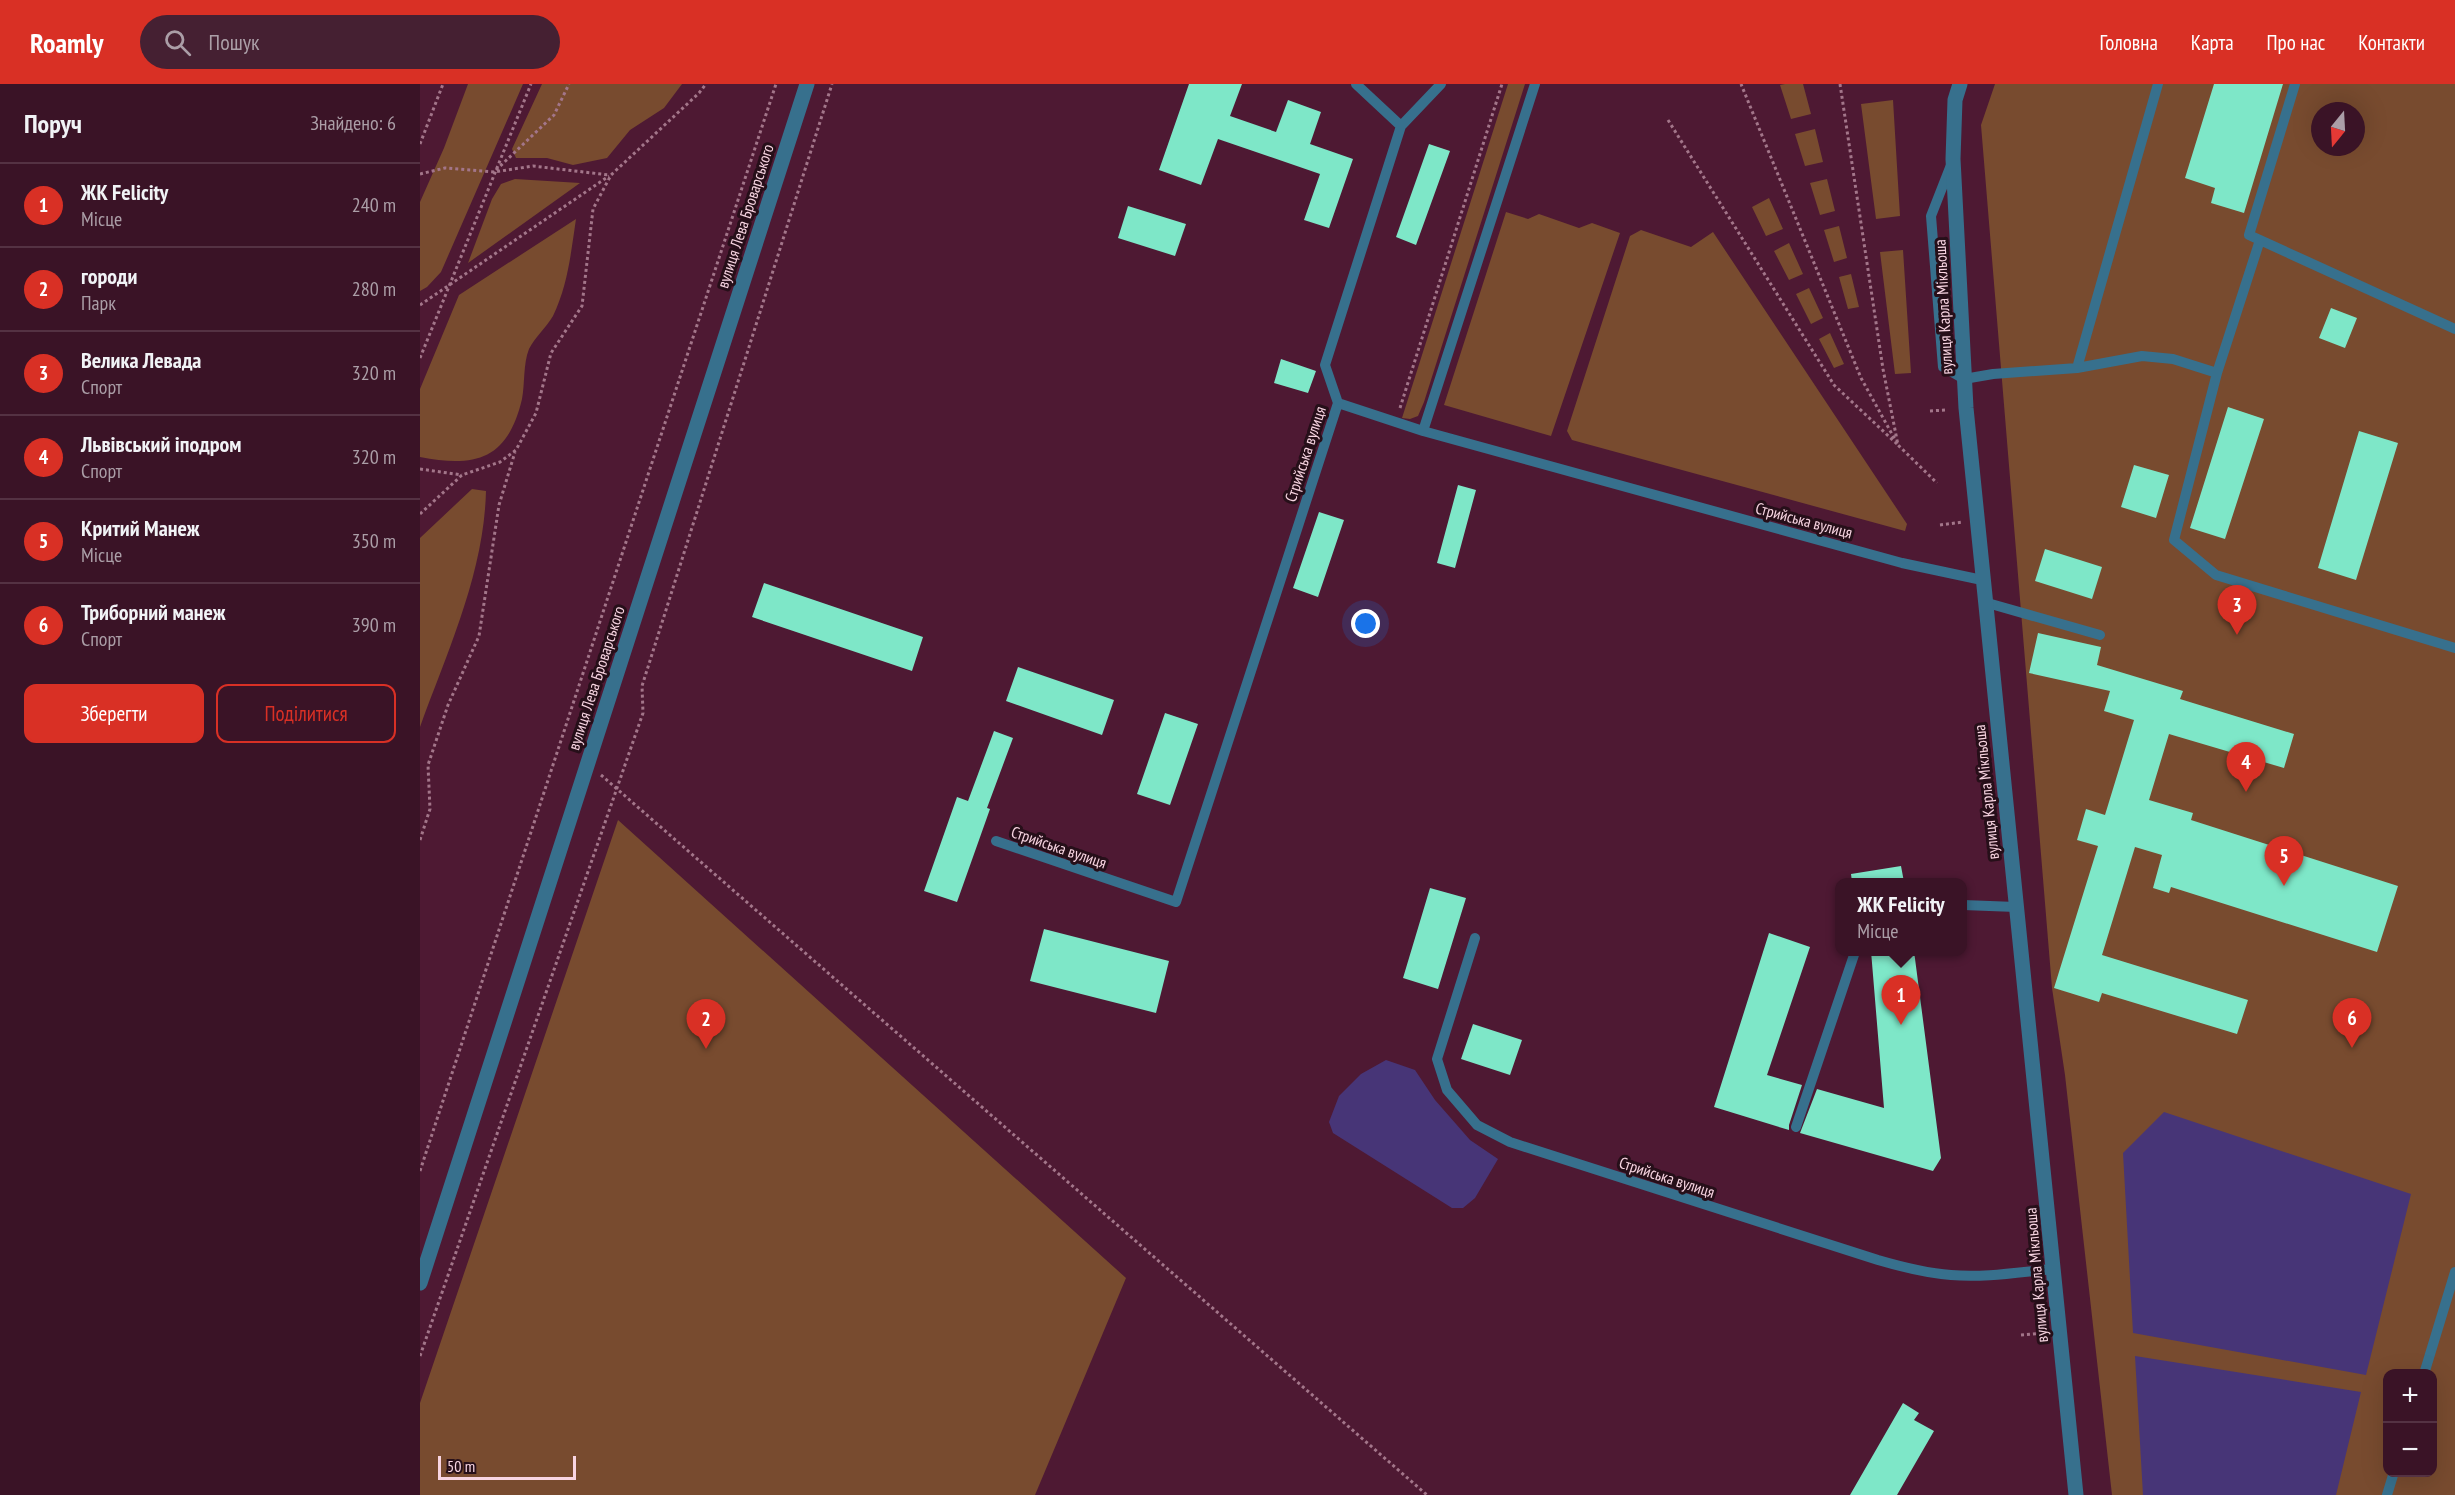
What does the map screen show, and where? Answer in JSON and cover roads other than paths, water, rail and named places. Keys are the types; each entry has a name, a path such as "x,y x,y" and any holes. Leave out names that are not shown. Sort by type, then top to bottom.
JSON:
{"street":[{"name":"вулиця Лева Броварського","path":"420,1283 807,84"},
{"name":"вулиця Карла Мікльоша","path":"1960,84 1955,100 1953,159 1964,379 1984,602 2076,1495"}],"lane":[{"path":"1356,84 1401,126"},
{"path":"1338,403 1325,365 1401,126 1441,84"},
{"path":"1424,431 1535,84"},
{"path":"2077,368 2158,84"},
{"path":"2295,84 2249,235 2455,329"},
{"path":"1953,159 1931,216 1943,367 1964,379 1993,374 2077,368 2142,356 2173,358 2217,373"},
{"path":"2260,240 2217,373 2174,540 2216,575 2455,648"},
{"name":"Стрийська вулиця","path":"996,841 1176,902 1338,403 1424,431 1902,562 1982,580"},
{"path":"1984,602 2100,635"},
{"path":"1967,905 2016,907"},
{"name":"Стрийська вулиця","path":"1475,938 1437,1059 1447,1090 1477,1125 1510,1142 1915,1270 1952,1275 1979,1275 2053,1269"},
{"path":"1796,1127 1854,956"},
{"path":"2426,1369 2455,1272"},
{"path":"2387,1495 2393,1477"}],"place":[{"name":"Велика Левада","path":"2237,635"},
{"name":"Львівський іподром","path":"2246,792"},
{"name":"Критий Манеж","path":"2284,886"},
{"name":"ЖК Felicity","path":"1901,1025"},
{"name":"Триборний манеж","path":"2352,1048"},
{"name":"городи","path":"706,1049"}]}
